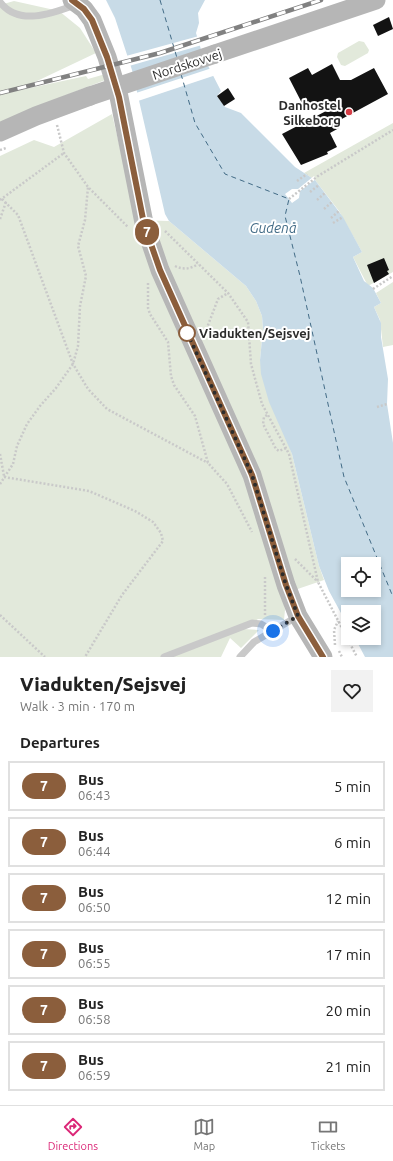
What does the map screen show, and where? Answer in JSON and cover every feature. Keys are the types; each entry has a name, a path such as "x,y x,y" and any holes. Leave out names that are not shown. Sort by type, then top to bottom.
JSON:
{"street":[{"name":"Nordskovvej","path":"0,132 36,116 90,96 376,0"},
{"path":"75,2 92,20 107,57 119,97 144,224 160,270 252,475 286,585 298,616 323,657"}],"lane":[{"path":"0,2 12,13 32,16 50,14 75,2"},
{"path":"240,657 254,642 298,616"},
{"path":"164,657 252,623 264,626 273,631"}],"path":[{"path":"57,125 64,153 88,187 108,208"},
{"path":"289,198 318,176 393,130"},
{"path":"64,153 1,199 6,202 18,215 73,364 88,389 107,409 208,463 226,484 254,537"},
{"path":"297,181 307,174"},
{"path":"310,192 319,185"},
{"path":"0,484 13,464 17,446 26,424 56,388 73,364 78,346 80,306 86,276 78,246 85,220 88,187"},
{"path":"317,200 325,193"},
{"path":"0,219 6,202"},
{"path":"324,209 332,202"},
{"path":"331,218 339,211"},
{"path":"333,223 343,216"},
{"path":"165,232 228,293 248,322 251,364 262,404 286,448 318,582 357,657"},
{"path":"373,289 393,276"},
{"path":"148,279 148,308 150,314 168,342 171,376 174,385 195,416 208,463"},
{"path":"228,293 218,299 204,335 236,329 240,337 250,338"},
{"path":"377,407 387,404"},
{"path":"267,415 264,417 263,424 276,449 279,451 286,448"},
{"path":"0,454 4,477"},
{"path":"4,477 89,491 135,511 153,522 161,533 163,541 122,595 85,657"},
{"path":"264,626 266,573"},
{"path":"0,615 45,657"},
{"path":"338,620 334,630 334,644 342,657"}],"shaded area":[{"path":"14,1 59,11 80,28 96,53 16,91 86,76 88,79 109,73 108,79 30,109 0,123 0,5"},
{"path":"359,41 364,42 369,50 368,53 345,66 341,65 337,57 338,53"},
{"path":"112,114 137,220 169,221 246,286 256,301 262,316 263,329 260,360 292,454 319,566 324,580 283,594 285,610 284,620 258,619 243,629 259,630 241,648 230,638 221,657 0,657 0,156 34,140 54,147"},
{"path":"393,123 393,272 368,286 353,257 362,252 339,211 315,180 304,173"},
{"path":"393,282 393,345 383,347 380,320 374,307 381,303 376,293"}],"water":[{"name":"Gudenå","path":"106,0 205,0 198,13 199,23 196,33 203,56 221,91 217,96 225,107 241,113 295,167 315,180 343,217 362,252 353,257 364,281 373,288 381,303 374,307 381,323 381,337 388,379 387,404 393,443 393,657 365,657 359,645 381,645 381,605 341,605 341,613 329,591 319,566 292,454 269,402 261,374 260,360 263,329 262,316 256,301 246,286 169,221 165,214 132,70 115,18"}],"pier":[{"path":"199,36 202,45 129,66 126,56"},
{"path":"212,68 216,75 138,101 136,93"},
{"path":"314,176 316,179 300,191 299,198 292,203 285,194 292,189 298,189"}],"building":[{"path":"389,17 393,29 378,36 373,25"},
{"path":"332,64 340,80 351,80 374,68 388,94 338,121 339,128 330,133 337,147 327,152 328,154 301,165 282,134 328,110 305,109 289,78 308,68 312,75"},
{"path":"228,88 235,99 224,106 217,96"},
{"path":"384,258 389,274 374,283 367,265"}],"ferry route":[{"path":"160,0 177,58"},
{"path":"181,74 195,123 225,174 289,199 285,216 300,276 344,477 393,597"}],"railway":[{"path":"0,93 160,53 321,0"}],"bus line":[{"name":"7","path":"72,0 84,9 92,20 98,30 107,57 119,97 144,224 160,270 252,475 273,538 286,585 298,616 323,657"}],"place":[{"name":"Danhostel Silkeborg","path":"349,112"},
{"name":"Viadukten/Sejsvej","path":"187,333"}],"route":[{"path":"187,333 186,330 252,475 273,538 286,585 298,616 273,631"}]}
